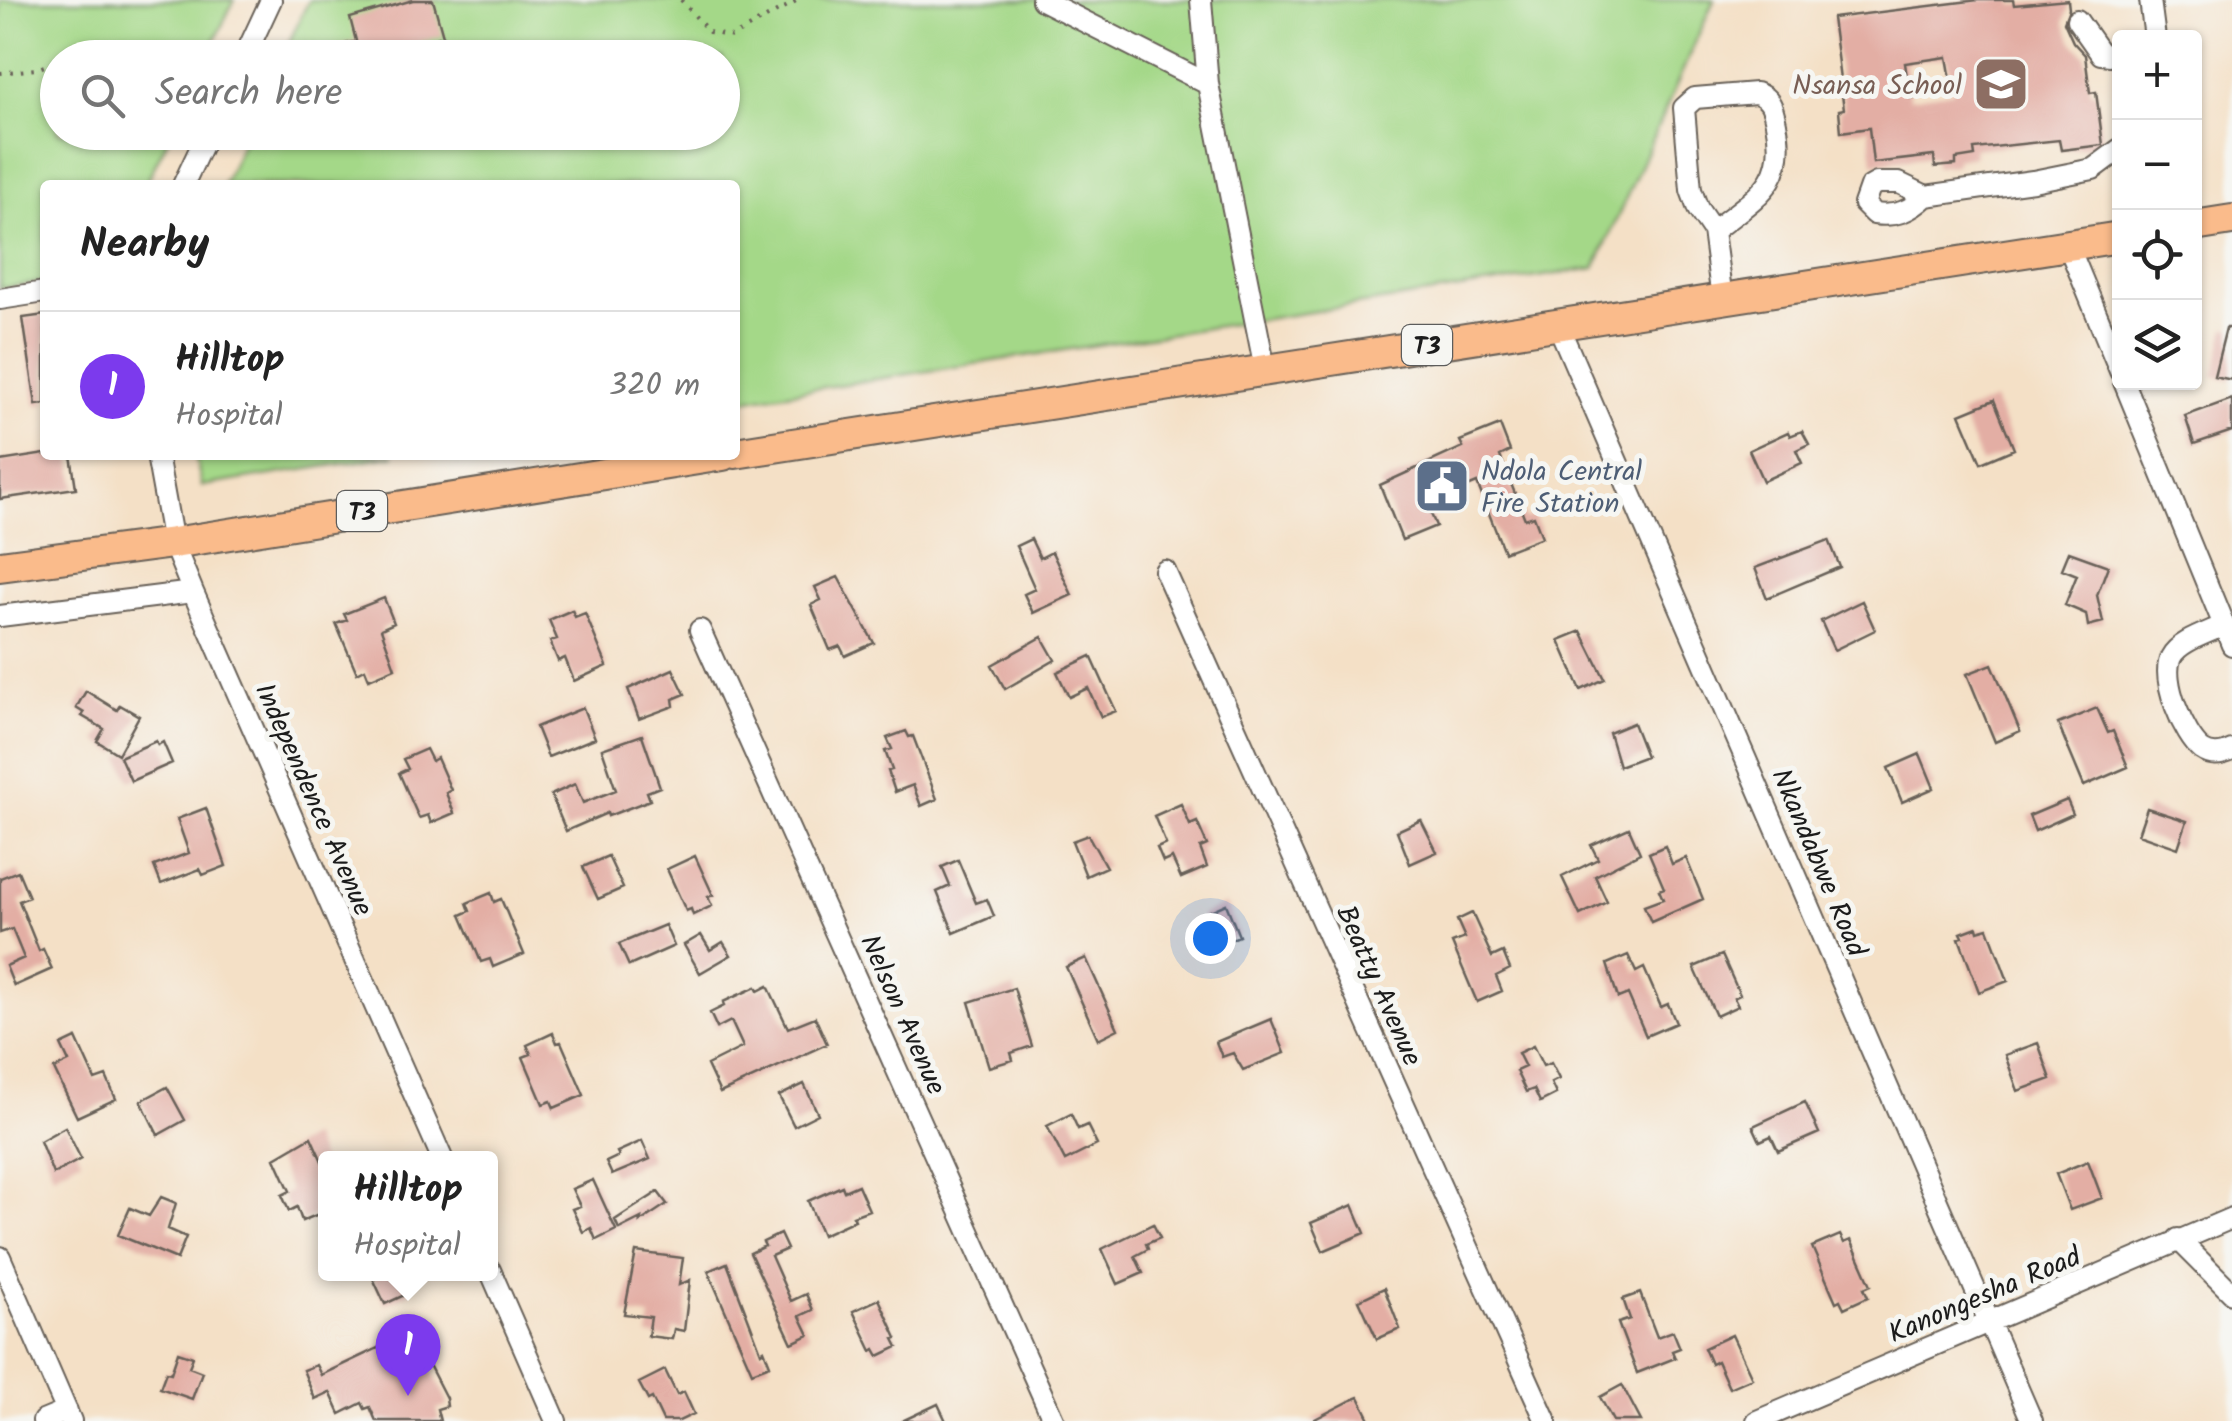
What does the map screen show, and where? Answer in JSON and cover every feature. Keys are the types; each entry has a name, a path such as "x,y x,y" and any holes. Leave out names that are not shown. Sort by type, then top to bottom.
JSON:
{"highway":[{"path":"2202,225 2232,220"},
{"name":"T3","path":"740,452 2112,239"},
{"name":"T3","path":"0,566 691,460"}],"street":[{"path":"252,40 271,0"},
{"path":"1042,0 1208,84"},
{"path":"1202,0 1208,84 1266,369"},
{"path":"2150,0 2154,30"},
{"path":"2077,20 2101,54 2112,55"},
{"path":"1714,231 1770,183 1778,168 1773,108 1756,92 1695,98 1684,108 1691,190 1698,209 1714,231 1722,299"},
{"path":"185,180 200,150"},
{"path":"1926,196 2093,169 2112,155"},
{"path":"2068,245 2112,351"},
{"path":"0,300 40,293"},
{"name":"Nkandabwe Road","path":"1558,325 2032,1421"},
{"path":"2127,390 2228,635 2179,647 2171,656 2168,679 2185,727 2200,748 2217,755 2232,750"},
{"name":"Independence Avenue","path":"158,460 173,542 193,592 439,1151"},
{"name":"Beatty Avenue","path":"1165,571 1546,1421"},
{"path":"0,616 193,592"},
{"name":"Nelson Avenue","path":"700,630 1054,1421"},
{"name":"Kanongesha Road","path":"1757,1421 2232,1218"},
{"path":"2178,1239 2232,1293"},
{"path":"0,1257 69,1416 43,1421"},
{"path":"495,1281 556,1421"}],"path":[{"path":"681,0 709,32 732,36 798,0"},
{"path":"0,74 40,68"}],"green space":[{"path":"0,0 234,0 215,40 40,40 40,150 162,150 148,180 40,180 40,283 0,288"},
{"path":"309,0 1714,0 1595,268 740,400 740,180 225,180 239,150 740,150 740,40 290,40"},
{"path":"196,460 364,460 202,486"}],"building":[{"path":"413,0 433,0 443,36 429,40 356,40 350,18"},
{"name":"Nsansa School","path":"1978,0 2013,0 2014,5 2068,0 2064,22 2073,42 2085,55 2090,93 2096,92 2103,145 2061,150 2059,140 1974,149 1975,156 1956,159 1956,165 1935,167 1934,156 1873,163 1869,128 1841,132 1839,110 1844,109 1832,18","holes":["1947,57 1953,91 1910,98 1905,63"]},
{"path":"40,316 40,405 36,405 23,318"},
{"path":"2226,328 2232,328 2232,380 2214,376"},
{"path":"2232,399 2232,431 2194,444 2185,416"},
{"path":"1994,400 2014,449 1981,463 1960,414"},
{"path":"1500,425 1510,451 1500,456 1525,519 1534,516 1542,537 1504,552 1477,483 1427,504 1436,526 1402,540 1380,485 1463,447 1460,441"},
{"path":"1802,431 1809,444 1796,450 1802,463 1763,481 1749,450 1788,432 1790,436"},
{"path":"40,455 40,460 72,460 76,488 0,499 0,461"},
{"path":"1031,539 1040,558 1052,552 1072,595 1033,613 1024,594 1035,589 1016,546"},
{"path":"1829,540 1840,567 1767,598 1755,568"},
{"path":"2069,552 2108,566 2097,595 2103,622 2088,626 2086,614 2065,605 2077,575 2062,569"},
{"path":"838,577 874,643 845,656 840,646 830,650 811,605 821,600 815,587"},
{"path":"384,598 394,623 381,629 395,668 369,679 365,669 357,673 336,624 347,620 344,614"},
{"path":"1862,601 1875,630 1834,650 1821,621"},
{"path":"572,610 575,617 585,613 607,666 574,681 565,658 558,661 550,641 557,639 549,620"},
{"path":"1581,631 1605,679 1581,690 1559,640"},
{"path":"1042,637 1055,660 1005,689 992,665"},
{"path":"1091,656 1116,711 1101,717 1088,688 1069,697 1057,672"},
{"path":"1992,664 2020,731 1995,742 1967,674"},
{"path":"673,669 685,694 673,699 674,706 639,719 628,689"},
{"path":"86,691 117,710 120,705 139,716 118,754 97,741 104,729 76,708"},
{"path":"583,708 595,738 548,757 536,727"},
{"path":"2097,708 2108,733 2113,731 2128,767 2084,786 2058,724"},
{"path":"1633,723 1646,756 1619,766 1609,733"},
{"path":"906,731 909,737 913,736 937,799 921,806 913,785 895,792 888,771 892,770 885,751 892,749 887,738"},
{"path":"642,735 660,787 647,792 650,800 566,831 551,795 575,784 583,803 616,790 602,749"},
{"path":"156,741 158,745 163,742 172,763 131,781 120,757"},
{"path":"426,749 432,761 437,758 451,790 446,793 454,813 431,823 428,815 419,818 399,773 408,769 403,759"},
{"path":"1920,754 1934,788 1902,802 1888,768"},
{"path":"2067,800 2073,814 2035,831 2029,816"},
{"path":"1181,804 1190,825 1197,822 1207,845 1200,848 1207,867 1181,878 1172,858 1163,862 1157,848 1166,844 1154,816"},
{"path":"206,808 226,866 203,875 200,869 161,884 154,866 189,853 177,819"},
{"path":"2147,808 2187,821 2178,848 2138,834"},
{"path":"1421,820 1437,852 1410,864 1397,831"},
{"path":"1629,828 1640,853 1595,876 1607,902 1580,915 1562,877 1598,859 1591,845"},
{"path":"1088,835 1106,867 1086,876 1072,841"},
{"path":"1665,846 1672,864 1686,858 1703,899 1651,922 1644,906 1663,899 1659,890 1664,888 1649,853"},
{"path":"608,856 623,888 598,899 583,867"},
{"path":"695,856 713,895 708,897 712,906 693,915 691,909 686,911 667,869"},
{"path":"958,860 976,903 987,899 994,916 954,933 937,892 950,886 942,867"},
{"path":"18,871 29,897 19,901 39,951 43,949 52,969 14,986 6,966 24,958 12,929 0,933 0,878"},
{"path":"491,893 494,902 501,899 524,954 493,967 490,959 481,962 461,915 470,911 467,903"},
{"path":"1226,904 1239,936 1211,948 1201,915"},
{"path":"1472,913 1492,957 1503,952 1510,969 1496,976 1502,991 1477,1002 1452,943 1465,938 1457,920"},
{"path":"665,925 674,946 629,966 619,944"},
{"path":"1977,927 1978,931 1988,928 2008,981 1979,992 1959,938 1963,937 1961,933"},
{"path":"701,935 710,950 723,942 731,955 700,973 684,945"},
{"path":"1628,955 1636,972 1644,968 1661,1007 1668,1004 1676,1023 1646,1036 1628,994 1618,998 1607,964"},
{"path":"1722,955 1740,995 1734,998 1738,1006 1716,1016 1694,967"},
{"path":"1086,958 1118,1029 1098,1039 1066,967"},
{"path":"768,986 788,1028 815,1017 827,1044 720,1093 707,1065 743,1047 731,1021 717,1028 710,1013 724,1006 723,1002 756,987 758,991"},
{"path":"1014,988 1032,1046 1011,1053 1013,1060 989,1067 969,1002"},
{"path":"1271,1019 1285,1053 1243,1070 1233,1053 1222,1057 1216,1042"},
{"path":"553,1033 557,1043 561,1042 584,1095 554,1108 551,1101 543,1104 523,1057 531,1054 527,1045"},
{"path":"76,1038 95,1080 106,1076 116,1099 77,1117 54,1069 69,1062 61,1045"},
{"path":"2038,1043 2051,1079 2018,1091 2005,1055"},
{"path":"1533,1046 1543,1066 1551,1063 1559,1079 1551,1083 1556,1094 1540,1102 1534,1089 1526,1092 1516,1071 1525,1067 1518,1053"},
{"path":"804,1084 818,1114 794,1126 779,1096"},
{"path":"167,1087 185,1120 158,1135 141,1101"},
{"path":"1805,1102 1819,1133 1778,1151 1771,1136 1760,1141 1753,1126"},
{"path":"1071,1114 1078,1129 1087,1125 1097,1145 1065,1161 1047,1126"},
{"path":"65,1127 81,1159 53,1174 40,1141"},
{"path":"311,1137 318,1152 318,1214 302,1221 297,1207 289,1211 282,1195 290,1191 275,1158"},
{"path":"642,1141 650,1159 612,1175 606,1162 619,1156 617,1152"},
{"path":"2088,1161 2102,1198 2070,1210 2056,1174"},
{"path":"593,1180 616,1230 596,1240 591,1228 583,1232 572,1209 580,1206 572,1189"},
{"path":"858,1185 869,1210 822,1235 808,1201 842,1186 844,1191"},
{"path":"658,1192 667,1204 640,1222 641,1218 619,1229 615,1220"},
{"path":"161,1197 176,1203 168,1229 186,1237 177,1259 118,1235 130,1208 149,1216"},
{"path":"1353,1205 1365,1233 1323,1251 1311,1223"},
{"path":"1153,1224 1160,1238 1146,1244 1148,1249 1135,1256 1143,1273 1118,1284 1102,1249"},
{"path":"780,1234 787,1249 771,1256 791,1301 806,1294 813,1310 800,1316 809,1335 792,1343 750,1253"},
{"path":"1840,1235 1844,1243 1851,1240 1871,1285 1864,1288 1868,1297 1844,1308 1840,1300 1836,1302 1812,1247"},
{"path":"636,1252 683,1258 679,1285 690,1280 684,1331 674,1329 672,1339 648,1336 651,1317 624,1314"},
{"path":"727,1263 761,1352 764,1350 770,1365 752,1372 708,1271"},
{"path":"374,1281 403,1281 409,1293 385,1304"},
{"path":"1384,1288 1400,1329 1377,1339 1359,1300"},
{"path":"1640,1293 1657,1337 1673,1331 1680,1348 1672,1351 1675,1358 1637,1373 1618,1323 1630,1319 1623,1299"},
{"path":"879,1299 898,1347 879,1356 875,1349 872,1351 853,1311"},
{"path":"416,1330 446,1398 447,1406 437,1409 440,1421 376,1421 370,1407 365,1409 362,1403 340,1414 330,1392 315,1399 303,1370 316,1365 321,1375"},
{"path":"1732,1335 1752,1378 1729,1388 1717,1361 1711,1364 1704,1348"},
{"path":"178,1352 193,1357 189,1367 202,1372 192,1399 160,1388 166,1372 171,1373"},
{"path":"665,1370 677,1395 684,1392 694,1414 679,1421 663,1421 639,1383"},
{"path":"1622,1385 1641,1421 1613,1421 1600,1397"},
{"path":"1359,1397 1371,1421 1311,1421 1352,1400"},
{"path":"938,1404 946,1421 902,1421"}],"place":[{"name":"Nsansa School","path":"2001,84"},
{"name":"Ndola Central Fire Station","path":"1442,486"},
{"name":"Hilltop","path":"408,1396"}]}
